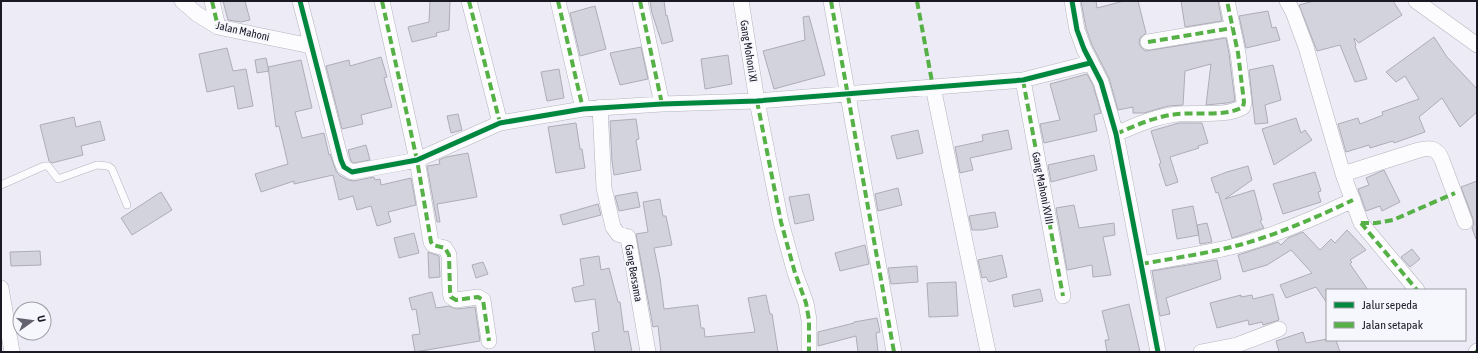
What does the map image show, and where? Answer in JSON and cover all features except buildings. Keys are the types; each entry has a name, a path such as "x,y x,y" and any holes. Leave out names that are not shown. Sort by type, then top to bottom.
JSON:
{"street":[{"name":"Jalan Mahoni","path":"182,1 197,14 218,27 264,35 311,46"},
{"path":"212,1 218,27"},
{"path":"300,1 344,167 347,170 356,172 417,160 500,123 583,109 662,104 757,101 1023,80 1090,63"},
{"path":"382,1 417,160 431,242 433,245 445,248 449,254 450,294 453,299 456,300 478,296 481,298 485,308 489,341"},
{"path":"469,1 500,123"},
{"path":"558,1 583,109"},
{"path":"640,1 662,104"},
{"name":"Gang Mohoni XI","path":"742,1 757,101 781,222 795,273 806,303 809,320 809,352"},
{"path":"832,1 847,94 894,352"},
{"path":"1072,1 1077,30 1090,63 1101,82 1116,134 1158,352"},
{"path":"1116,134 1156,118 1176,114 1220,112 1243,107 1244,102 1238,53 1228,1"},
{"path":"1287,1 1306,47 1343,174 1361,223 1417,289"},
{"path":"1416,1 1470,33 1477,44"},
{"path":"1148,42 1232,28"},
{"name":"Gang Mahoni XVIII","path":"1023,80 1063,296"},
{"path":"933,87 988,352"},
{"name":"Gang Bersama","path":"600,108 604,188 613,227 618,234 627,236 628,238 648,352"},
{"path":"1343,174 1419,150 1436,150 1442,160 1465,222"},
{"path":"1141,264 1243,244 1317,217 1353,200"},
{"path":"1,288 12,352"},
{"path":"1201,352 1237,345 1279,330"}],"lane":[{"path":"1,185 44,166 49,167 58,179 97,165 102,165 112,169 119,182 127,205"}],"marked path":[{"path":"212,1 218,27"},
{"path":"382,1 417,160 431,242 433,245 445,248 449,255 451,297 456,300 478,297 483,300 489,341"},
{"path":"469,1 500,123"},
{"path":"558,1 583,109"},
{"path":"640,1 662,104"},
{"path":"831,1 894,352"},
{"path":"917,1 933,87"},
{"path":"1116,134 1139,124 1162,117 1178,114 1220,113 1243,107 1244,102 1238,53 1227,1"},
{"path":"1148,42 1232,28"},
{"path":"1023,80 1063,296"},
{"path":"757,101 781,222 795,273 806,303 809,320 809,352"},
{"path":"1361,223 1376,223 1393,220 1455,193"},
{"path":"1141,264 1205,253 1243,244 1299,224 1353,200"},
{"path":"1361,223 1416,289"}],"cycle path":[{"path":"300,1 341,160 344,167 352,172 417,160 500,123 583,109 662,104 757,101 1023,80 1090,63"},
{"path":"1072,1 1077,30 1084,49 1101,82 1116,134 1158,352"}]}
